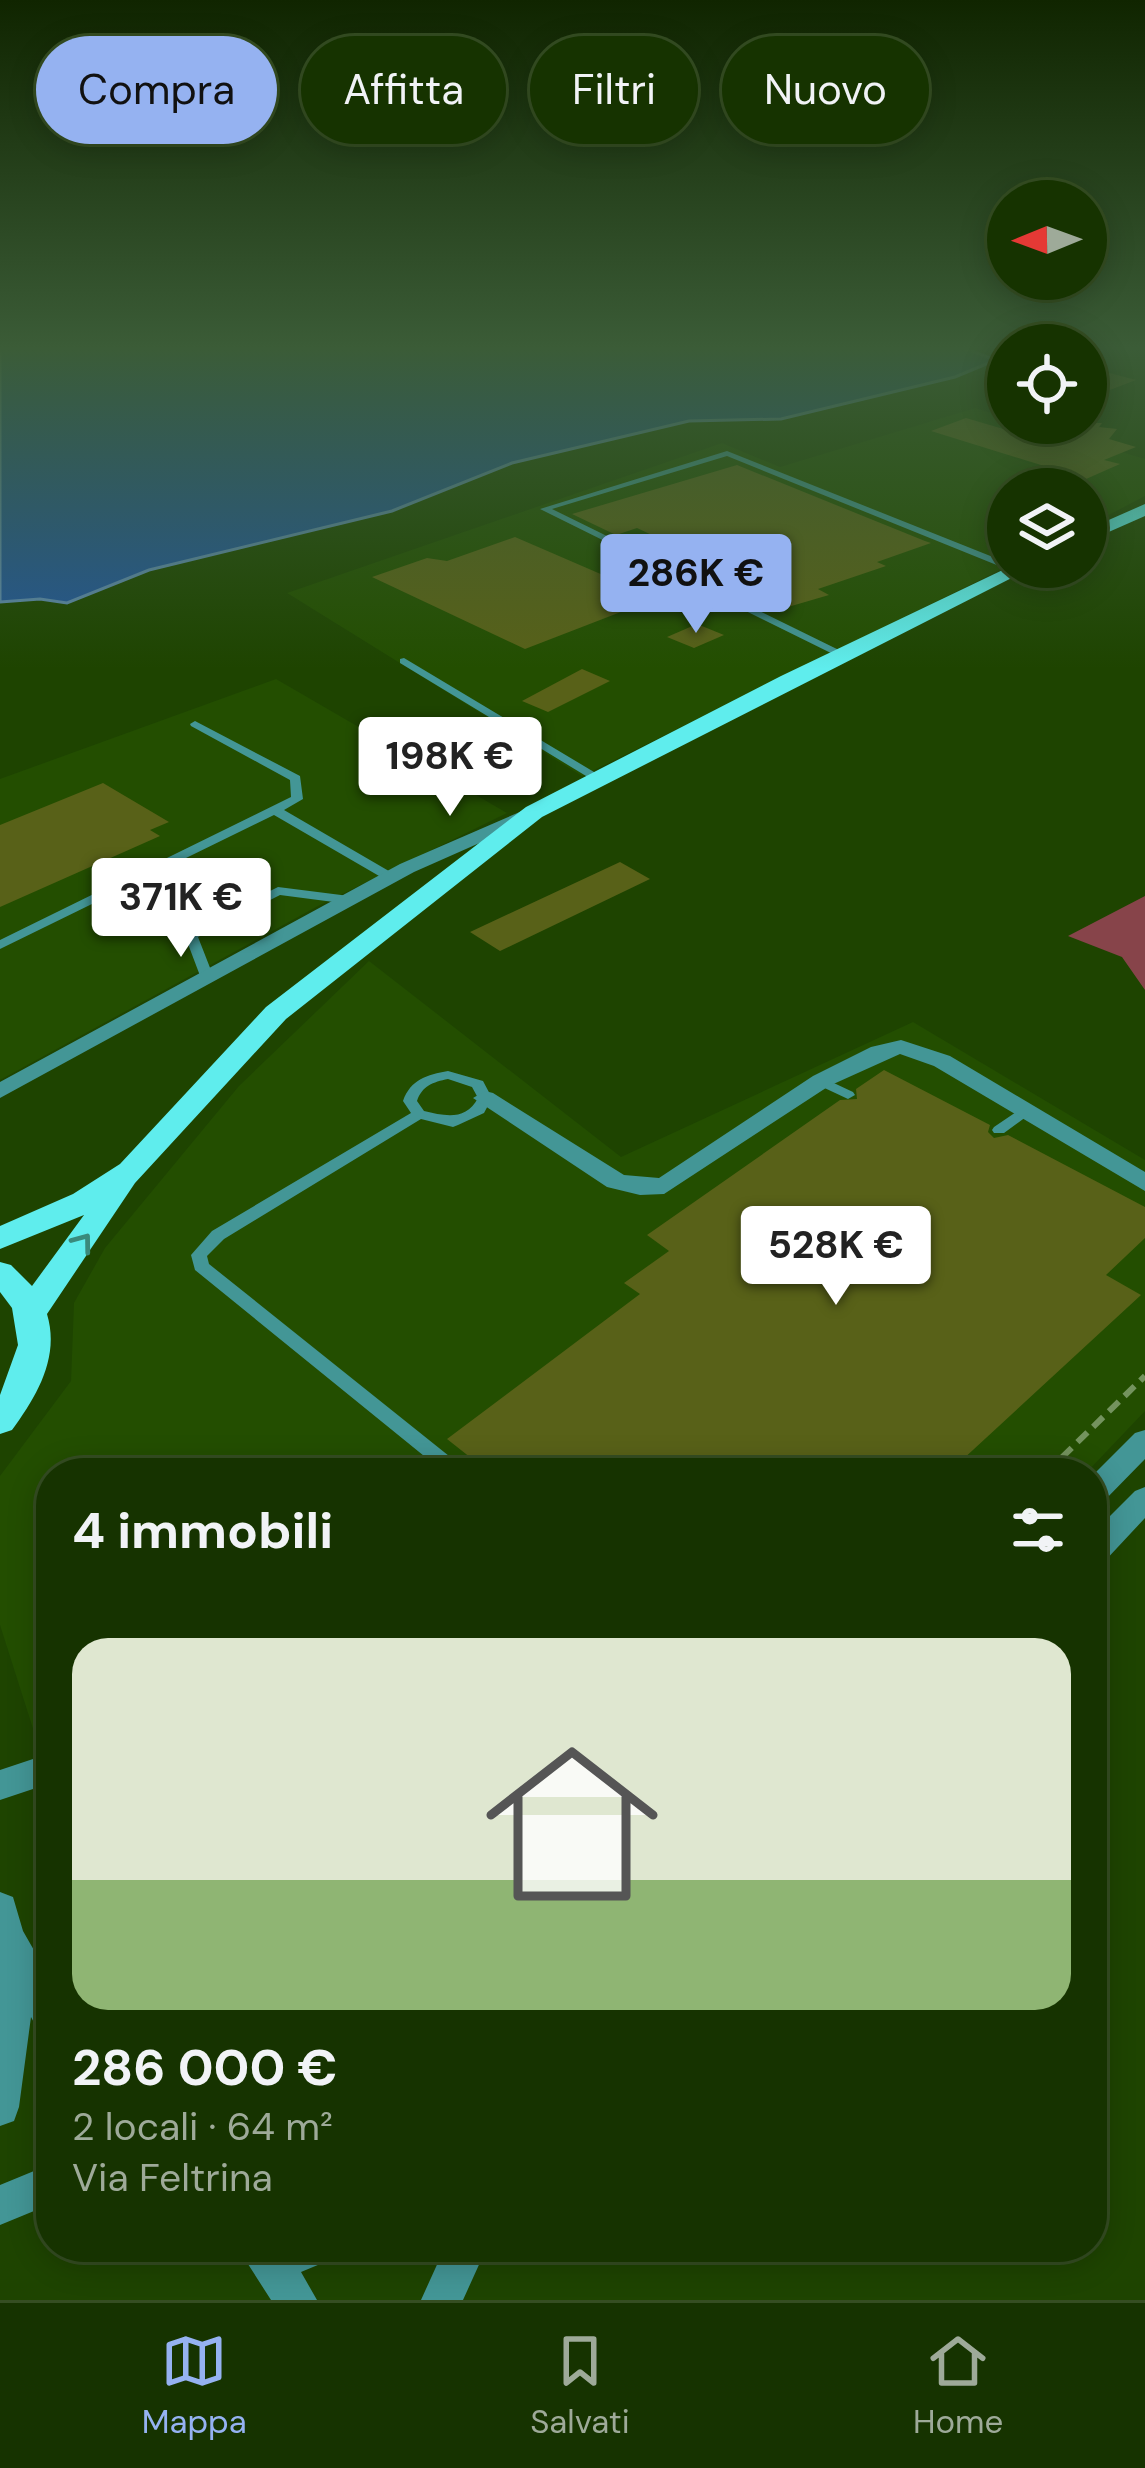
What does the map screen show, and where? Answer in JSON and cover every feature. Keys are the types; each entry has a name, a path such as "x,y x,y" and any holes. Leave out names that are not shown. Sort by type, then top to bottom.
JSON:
{"main road":[{"path":"1107,527 1145,508"},
{"path":"32,1310 131,1171 276,1013 534,812 987,585"},
{"path":"0,1238 103,1193 131,1171"},
{"path":"0,1274 15,1285 32,1310 37,1350 22,1395 0,1421"}],"street":[{"path":"0,1091 390,877 534,812"},
{"path":"485,1098 616,1181 664,1186 820,1081 879,1052 902,1047 926,1053 1145,1183"},
{"path":"1107,1480 1145,1442"},
{"path":"1107,1538 1145,1499"},
{"path":"0,1785 36,1773"},
{"path":"3,1921 36,1987"},
{"path":"0,2108 10,2068 14,2009 3,1921"},
{"path":"0,2206 36,2190"},
{"path":"283,2262 296,2300"},
{"path":"442,2300 459,2262"}],"lane":[{"path":"723,454 544,509 841,655"},
{"path":"730,454 987,557"},
{"path":"404,661 596,777"},
{"path":"0,945 297,799 296,778 195,724"},
{"path":"275,810 390,877"},
{"path":"207,978 191,936 278,891 349,900"},
{"path":"436,1077 470,1079 485,1098 479,1111 463,1119 440,1121 419,1114 413,1108 412,1093 436,1077"},
{"path":"820,1081 848,1095"},
{"path":"999,1130 1025,1111"},
{"path":"419,1114 218,1235 199,1255 201,1266 439,1458"}],"path":[{"path":"1061,1458 1145,1376"}],"shaded area":[{"path":"689,454 749,454 780,467 822,454 1130,454 1145,459 1145,496 1107,516 1107,468 987,468 987,576 582,776 287,593"},
{"path":"276,679 507,813 318,906 0,1080 0,779"},
{"path":"1145,896 1145,990 1122,957 1068,936"},
{"path":"369,961 621,1157 913,1022 1145,1160 1145,1411 1100,1458 36,1458 36,1738 0,1625 0,1476 71,1381 74,1303 105,1248 239,1086"}],"water":[{"path":"0,454 549,454 512,463 392,511 149,570 67,603 0,602"}],"building":[{"path":"1006,454 1118,454 1104,460 1120,464 1107,470 1050,468"},
{"path":"737,465 931,543 877,562 886,566 818,589 829,595 771,612 749,601 776,588 763,556 726,570 637,528 616,535 572,514"},
{"path":"515,537 657,598 525,649 372,577 427,558 447,561"},
{"path":"697,624 724,635 694,648 667,637"},
{"path":"582,669 610,681 548,712 522,701"},
{"path":"103,783 169,822 150,830 160,836 0,907 0,825"},
{"path":"620,862 650,879 500,951 470,932"},
{"path":"217,878 257,892 207,917 179,896"},
{"path":"884,1070 990,1125 988,1132 994,1138 1008,1135 1145,1207 1145,1238 1106,1275 1141,1295 964,1458 471,1458 447,1439 640,1294 624,1283 669,1251 647,1235 840,1100 857,1099 856,1089"}]}
